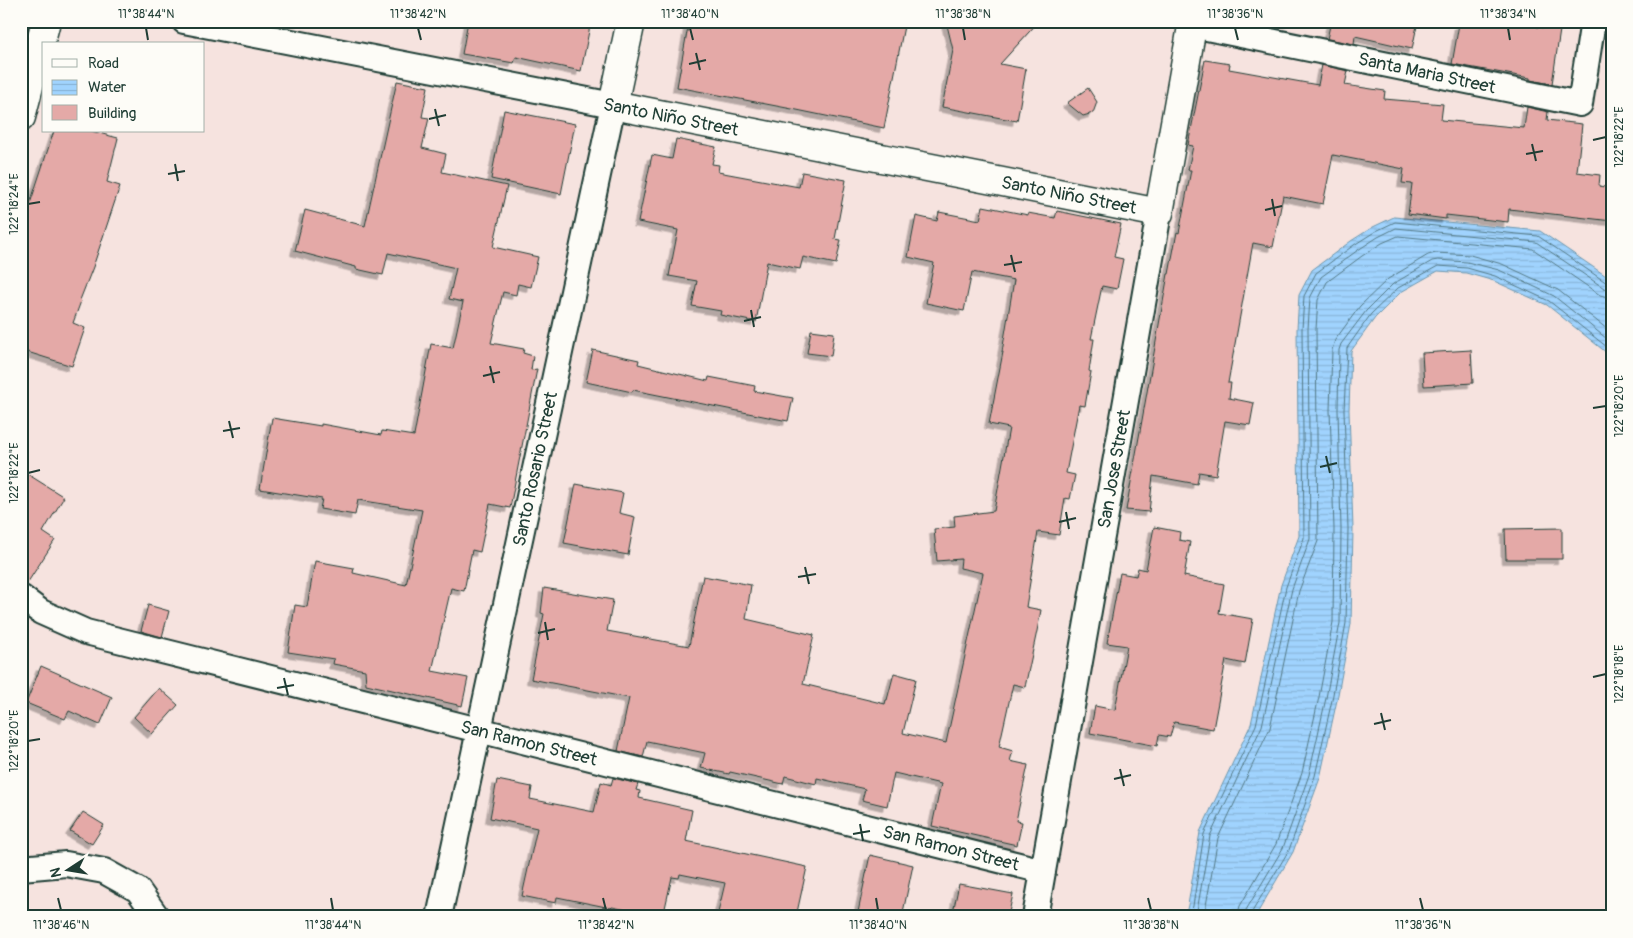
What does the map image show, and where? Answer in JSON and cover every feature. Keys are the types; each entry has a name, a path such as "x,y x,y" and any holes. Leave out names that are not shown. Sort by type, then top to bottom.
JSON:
{"main road":[{"path":"21,117 46,21"},
{"name":"Santo Rosario Street","path":"613,105 631,21"},
{"name":"San Jose Street","path":"1159,213 1192,23"},
{"name":"Santo Niño Street","path":"613,105 1159,213"}],"street":[{"name":"Santo Niño Street","path":"184,21 613,105"},
{"name":"Santa Maria Street","path":"1192,23 1580,104 1593,21"},
{"name":"Santo Rosario Street","path":"439,917 613,105"},
{"name":"San Jose Street","path":"1035,917 1159,213"},
{"name":"San Ramon Street","path":"21,597 41,612 86,632 1044,871"},
{"path":"21,868 66,864 104,871 138,890 157,917"}],"water":[{"path":"1394,217 1540,231 1612,280 1612,357 1547,305 1494,281 1466,273 1438,271 1401,292 1375,318 1351,351 1349,410 1353,529 1351,624 1320,778 1293,852 1255,917 1185,917 1200,832 1251,724 1281,585 1299,536 1297,329 1299,295 1312,270 1351,241 1373,227"}],"building":[{"path":"468,21 591,21 581,71 516,57 514,63 462,54"},
{"path":"689,21 905,21 884,128 677,87"},
{"path":"946,21 1039,21 1000,64 1026,69 1017,121 942,107 953,50"},
{"path":"1331,21 1418,21 1412,49 1355,36 1354,44 1327,39"},
{"path":"1465,21 1538,21 1537,27 1560,30 1552,84 1530,80 1530,78 1452,64 1459,24 1465,24"},
{"path":"1205,60 1230,64 1229,69 1318,85 1322,65 1348,71 1345,85 1385,91 1384,99 1443,104 1441,120 1524,128 1527,107 1548,112 1547,120 1582,124 1577,172 1600,175 1599,186 1612,188 1612,221 1509,209 1508,222 1446,215 1446,219 1408,214 1412,184 1402,183 1404,169 1333,155 1323,204 1283,196 1273,247 1253,243 1228,383 1231,383 1229,398 1254,403 1250,425 1225,421 1216,475 1199,472 1197,484 1153,476 1149,512 1126,510 1168,274 1177,232 1179,233 1191,170 1188,170 1193,146 1188,145"},
{"path":"397,81 428,87 422,117 429,118 422,148 446,154 442,172 507,186 493,247 538,257 531,287 518,284 516,295 503,292 491,343 524,349 523,353 533,356 531,370 537,369 510,508 490,504 480,552 472,550 464,591 451,588 432,671 468,678 462,706 366,684 365,670 333,664 334,659 288,652 295,605 307,607 315,561 354,568 353,573 406,585 422,510 358,500 355,515 320,509 322,499 260,489 272,418 321,426 321,424 381,435 382,431 414,436 431,344 453,348 463,302 449,299 456,268 388,253 383,275 295,251 305,210 365,226"},
{"path":"1088,88 1097,102 1093,113 1083,116 1067,103"},
{"path":"504,110 575,124 561,194 491,179"},
{"path":"54,132 95,132 118,138 107,182 120,186 73,323 85,328 72,366 21,350 21,231"},
{"path":"676,139 716,147 712,164 719,165 718,172 799,187 802,172 846,180 835,239 841,240 836,264 803,257 800,269 767,262 756,322 720,315 721,311 692,306 697,281 669,276 678,230 638,222 652,155 672,159"},
{"path":"983,206 1055,218 1057,211 1121,224 1114,257 1123,259 1117,289 1102,286 1091,339 1094,339 1085,406 1079,405 1066,473 1075,475 1070,499 1065,498 1059,535 1038,532 1026,607 1041,610 1025,687 1013,684 999,747 1013,751 1010,761 1028,765 1016,821 1022,822 1017,845 932,826 941,784 894,773 887,806 862,800 865,789 817,778 816,784 785,776 783,784 730,772 729,774 701,768 705,753 647,741 643,757 618,751 629,698 531,679 544,614 541,613 544,588 613,600 607,631 689,646 703,576 751,585 746,619 814,635 803,684 885,704 894,673 916,679 903,733 946,743 983,573 960,568 961,559 937,561 934,529 955,527 954,516 994,511 1009,428 989,424 1014,280 972,272 964,311 926,303 934,263 908,257 916,216 937,221 939,212 980,220"},
{"path":"811,330 834,333 831,356 807,353"},
{"path":"593,350 639,360 638,364 708,381 709,377 755,386 754,391 793,398 788,421 586,382"},
{"path":"1471,350 1473,383 1424,386 1422,353"},
{"path":"21,470 64,497 43,532 55,540 26,585 21,583"},
{"path":"576,484 623,493 619,513 635,517 628,555 564,543"},
{"path":"1154,527 1180,532 1179,540 1190,542 1184,576 1224,584 1219,613 1253,619 1245,664 1226,660 1213,729 1174,722 1170,737 1159,735 1157,746 1090,733 1095,706 1115,710 1127,646 1107,643 1120,573 1136,576 1138,568 1146,570"},
{"path":"1562,528 1562,559 1506,559 1505,529"},
{"path":"148,605 169,611 162,637 141,631"},
{"path":"41,666 112,697 100,725 69,711 65,719 26,703"},
{"path":"159,688 178,705 152,734 134,717"},
{"path":"613,778 638,784 636,790 640,791 639,798 692,810 686,841 807,867 796,917 717,917 725,883 680,874 679,878 672,877 663,917 557,897 556,903 522,896 537,828 490,818 497,780 532,787 530,799 594,812 601,782 611,785"},
{"path":"83,812 104,825 92,844 70,831"},
{"path":"870,855 913,865 902,917 857,917"},
{"path":"959,884 1013,894 1008,917 952,917"}]}
